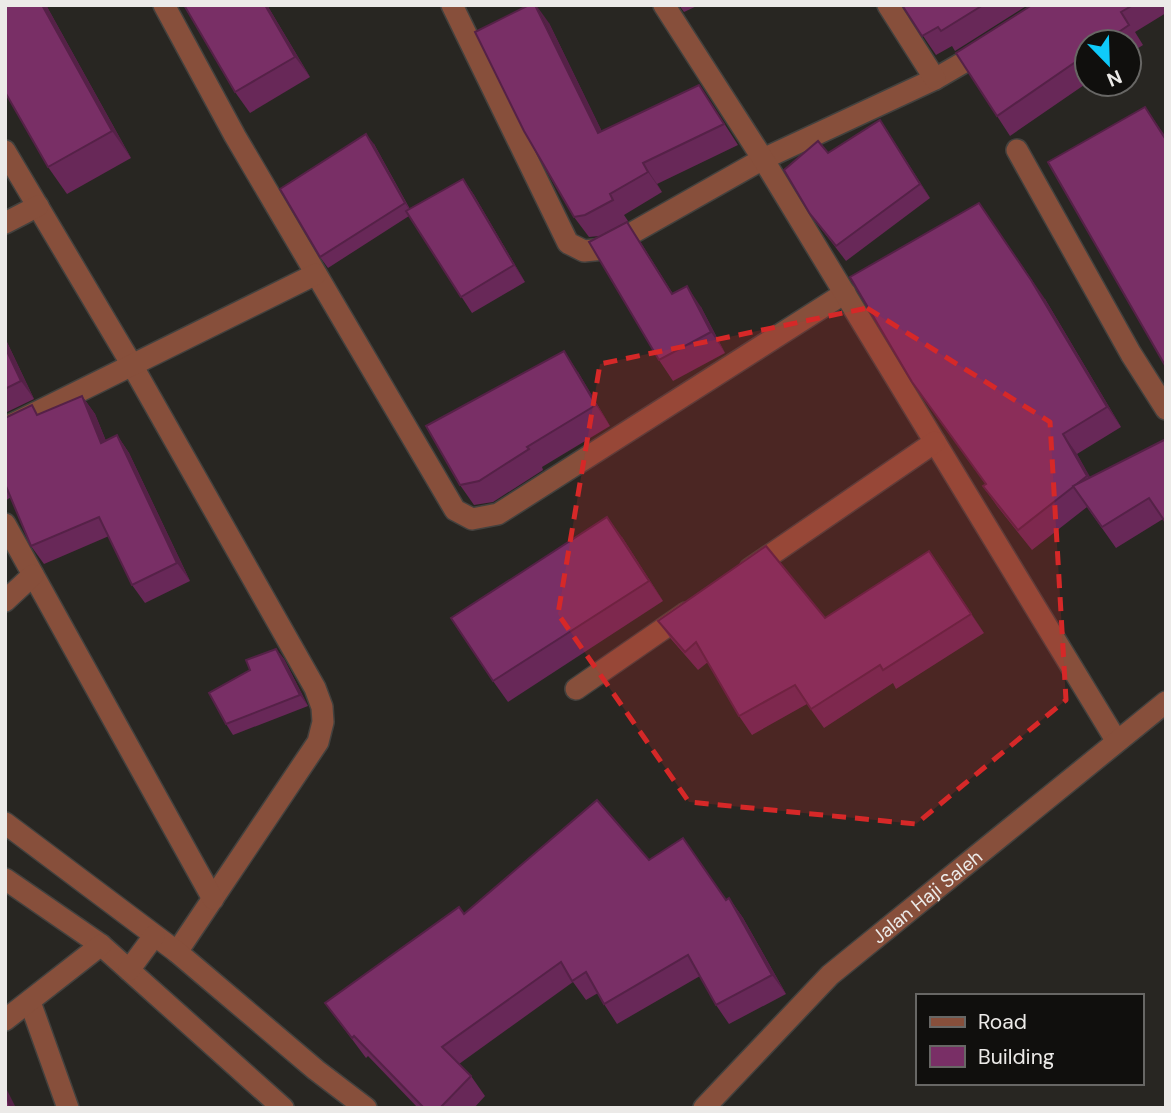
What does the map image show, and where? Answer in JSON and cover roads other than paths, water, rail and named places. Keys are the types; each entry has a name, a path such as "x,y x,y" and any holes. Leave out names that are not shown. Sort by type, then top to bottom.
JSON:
{"street":[{"path":"164,5 316,274 455,510 472,519 498,514 845,293"},
{"path":"452,5 568,243 583,251 604,249 763,159 935,79 1001,39"},
{"path":"664,5 763,159 1116,740"},
{"path":"888,5 935,79"},
{"path":"1017,150 1131,354 1166,409"},
{"path":"5,151 132,365 315,688 322,707 323,722 318,742 177,953"},
{"path":"5,223 38,206"},
{"path":"5,428 316,274"},
{"path":"736,579 935,442"},
{"path":"5,524 213,900"},
{"path":"5,601 33,575"},
{"path":"576,689 702,602"},
{"name":"Jalan Haji Saleh","path":"704,1108 830,975 1166,702"},
{"path":"5,823 153,938 177,953 316,1070 366,1108"},
{"path":"5,879 101,945 134,964 283,1108"},
{"path":"134,964 153,938"},
{"path":"5,1020 101,945"},
{"path":"30,1002 68,1108"}]}
